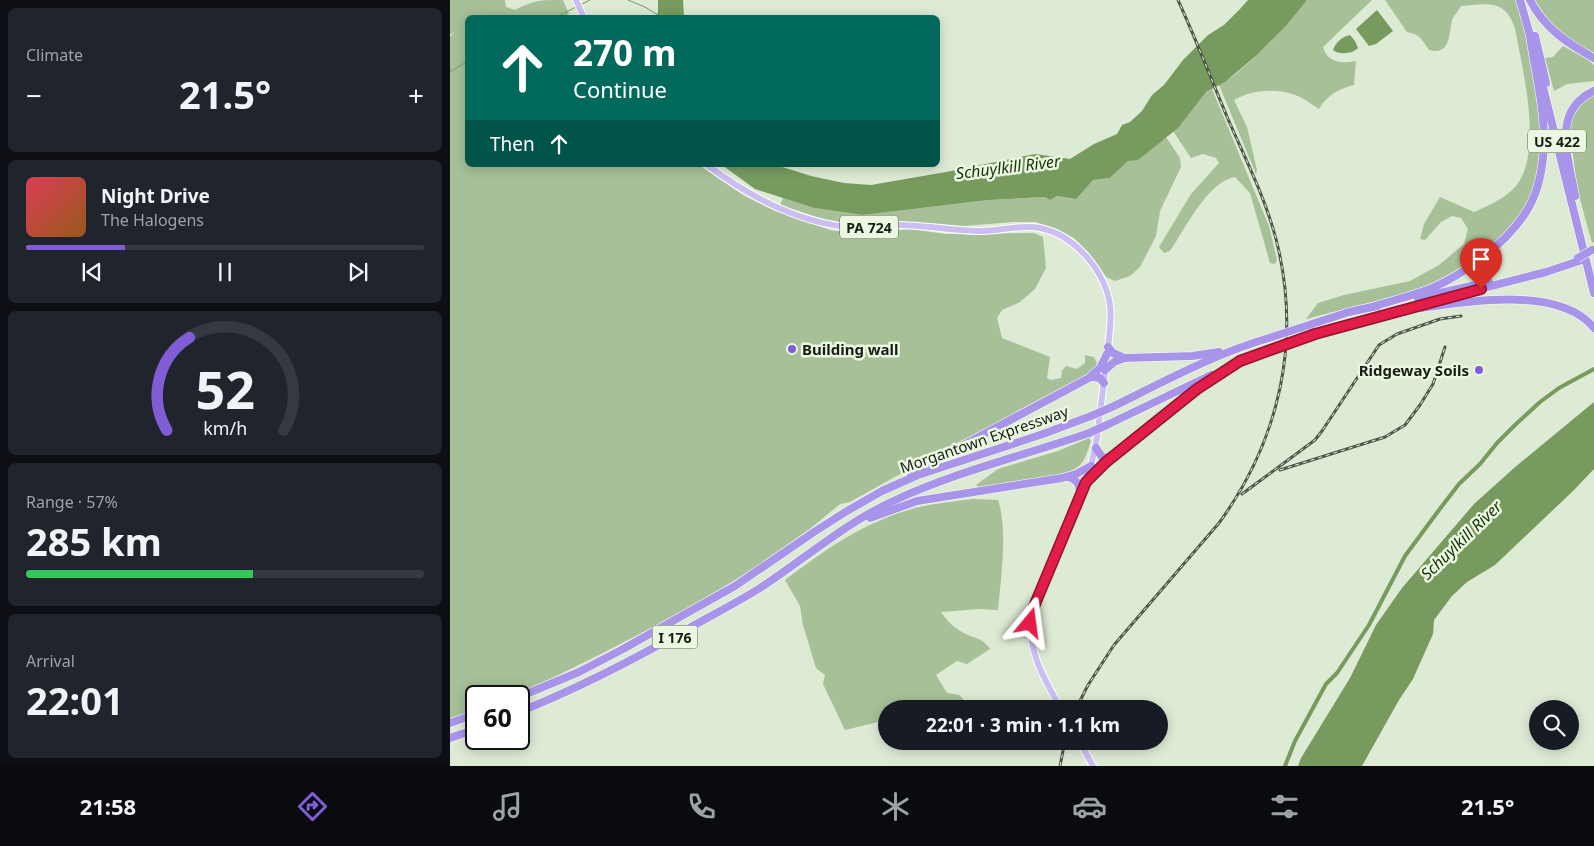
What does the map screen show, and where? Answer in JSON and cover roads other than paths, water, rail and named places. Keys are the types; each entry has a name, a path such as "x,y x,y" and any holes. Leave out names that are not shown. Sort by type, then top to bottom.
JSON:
{"highway":[{"name":"US 422","path":"1520,0 1594,293"},
{"name":"US 422","path":"1526,0 1594,272"},
{"path":"1530,0 1540,16 1556,34 1594,58"},
{"path":"1372,307 1437,286 1477,262 1518,223 1529,206 1536,193 1544,145 1542,115 1530,36"},
{"path":"1575,196 1566,145 1566,123 1569,113 1577,101 1594,91"},
{"path":"1364,320 1546,272 1580,259 1593,251"},
{"path":"1372,307 1539,271 1580,259"},
{"path":"1364,320 1408,310 1442,305 1504,300 1534,302 1562,307 1584,318 1594,328"},
{"name":"Morgantown Expressway","path":"530,692 579,672 677,619 754,575 814,532 875,495 918,475 1043,434 1091,416 1240,346 1349,312 1372,307"},
{"name":"Morgantown Expressway","path":"530,707 630,662 742,599 855,522 889,503 923,488 1089,433 1240,361 1315,334 1364,320"},
{"path":"1105,370 1114,362 1124,358 1206,355 1240,346"},
{"path":"814,532 876,491 1091,377 1100,368 1108,350 1124,358"},
{"path":"1086,482 1111,458 1190,395 1240,361"},
{"path":"1091,377 1100,378 1104,384"},
{"path":"1096,448 1102,457 1111,458"},
{"path":"822,545 872,518 917,501 1066,477 1080,473 1092,466"},
{"path":"1066,477 1078,482 1080,496"},
{"path":"450,723 465,718"},
{"path":"450,738 465,733"}],"main road":[{"path":"576,0 583,15"},
{"name":"PA 724","path":"710,167 744,191 763,201 830,224 864,228 906,226 978,231 1032,227 1055,233 1084,254 1090,261 1102,280 1110,305 1108,350 1096,448 1086,482 1030,616 1030,634 1036,661 1056,700"},
{"path":"1084,750 1093,766"}],"water":[{"path":"658,0 683,0 684,15 657,15"},
{"name":"Schuylkill River","path":"1248,0 1307,0 1285,27 1257,55 1225,82 1206,92 1178,128 1138,160 1128,161 1110,178 1093,180 1076,199 1057,196 1050,200 1045,197 988,200 863,215 814,208 755,189 725,167 782,167 811,176 844,183 871,185 1035,154 1070,159 1094,144 1117,134 1122,125 1130,122 1142,111 1152,95 1164,85 1183,60 1208,35 1224,25"},
{"path":"1377,10 1393,31 1376,44 1369,46 1356,29"},
{"path":"1350,35 1358,48 1346,53 1339,53 1333,50 1340,40"},
{"name":"Schuylkill River","path":"1594,402 1594,469 1495,565 1467,582 1452,596 1434,620 1433,634 1413,679 1362,766 1298,766 1350,678 1376,625 1402,588 1474,504 1514,468"}],"waterway":[{"path":"580,5 590,0"},
{"path":"628,0 658,15"},
{"path":"561,15 576,7"},
{"path":"450,72 465,63"},
{"path":"1285,766 1295,741 1326,684 1337,673 1369,625 1405,556 1459,484 1480,464 1497,443 1540,402 1559,388 1594,369"}],"railway":[{"path":"1080,700 1114,645 1219,523 1240,491 1271,423 1280,387 1285,351 1287,314 1284,277 1276,239 1254,178 1178,0"},
{"path":"1242,494 1315,440 1379,345 1397,334 1440,319 1461,316"},
{"path":"1280,470 1385,437 1405,425 1433,384 1445,347"},
{"path":"1060,766 1063,750"}],"place":[{"name":"Building wall","path":"792,349"},
{"name":"Ridgeway Soils","path":"1479,370"}]}
